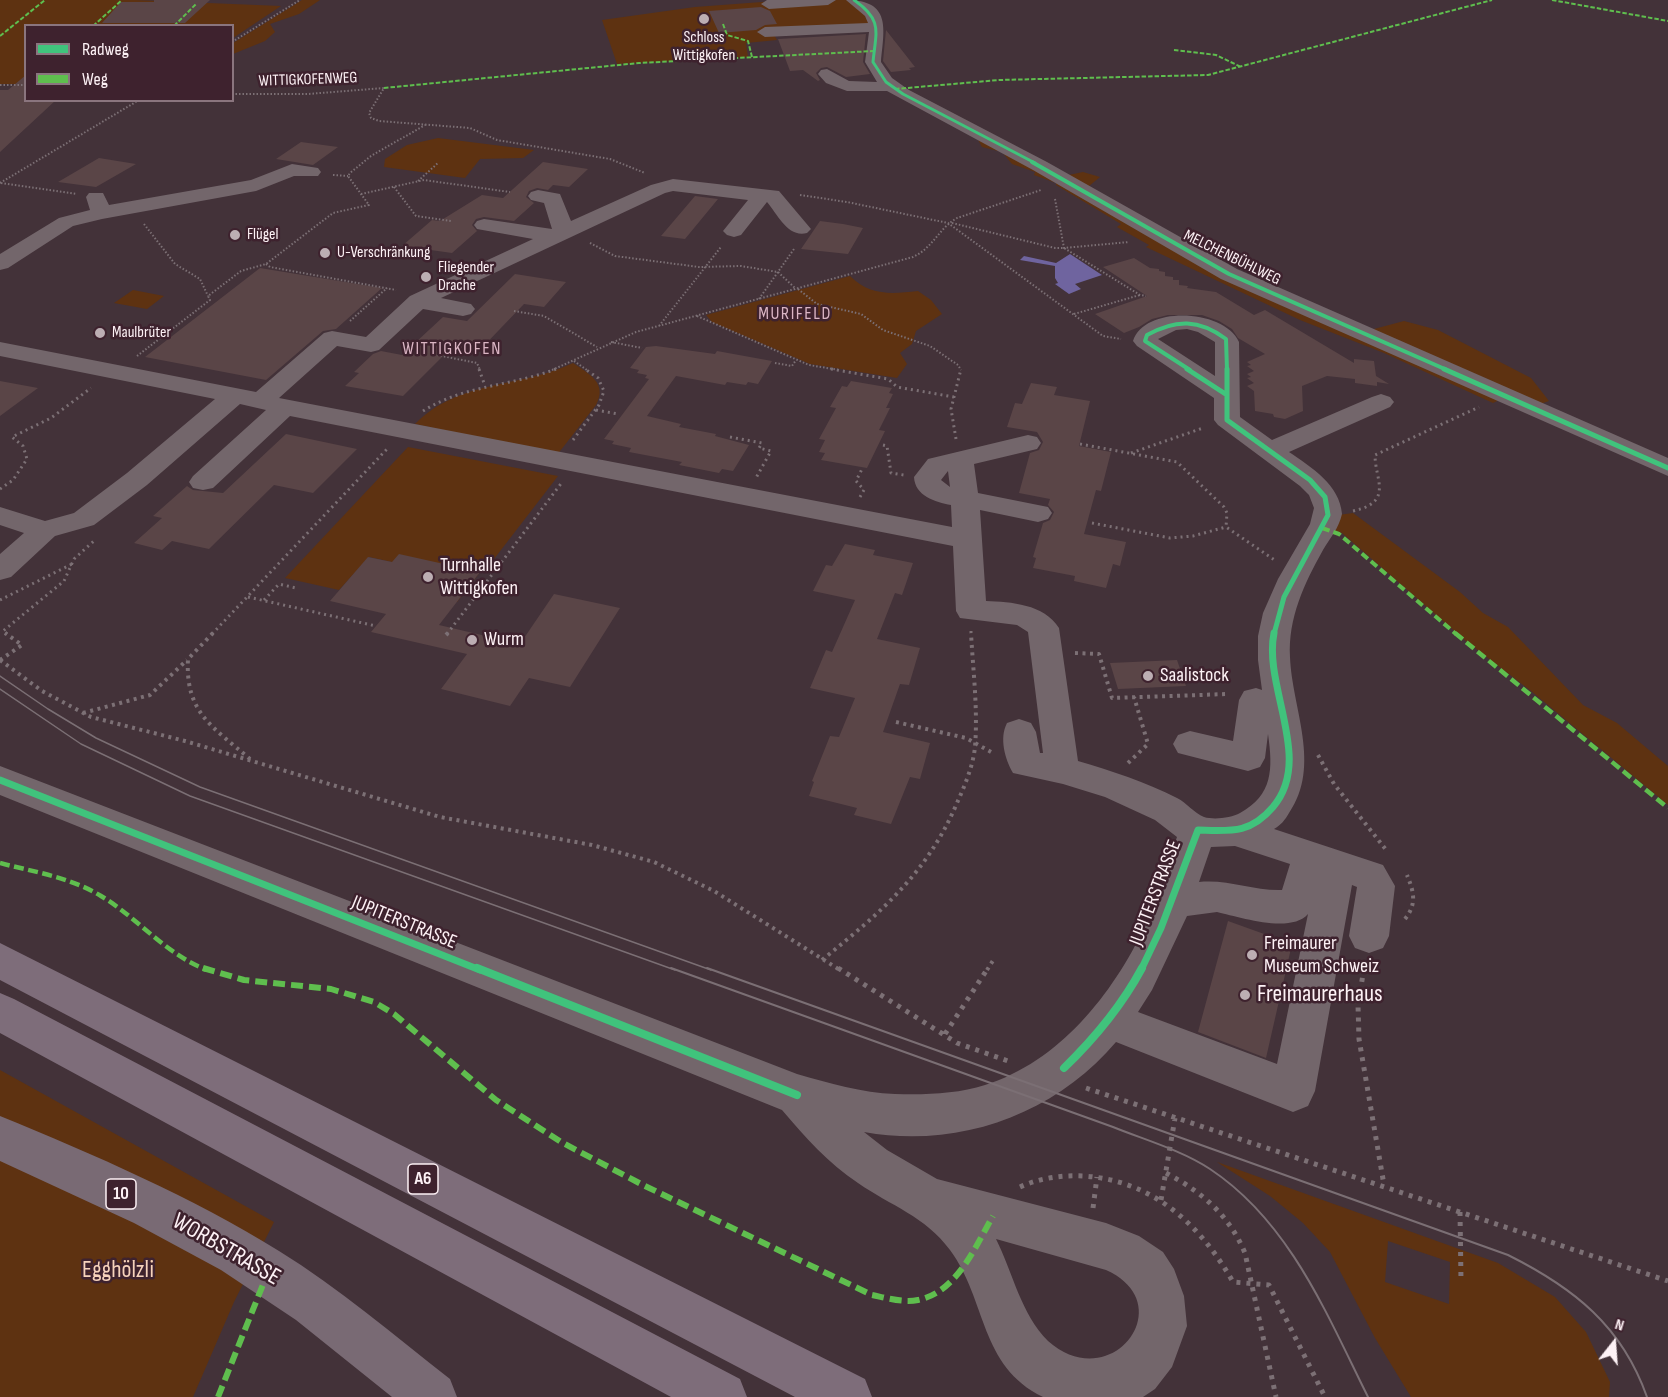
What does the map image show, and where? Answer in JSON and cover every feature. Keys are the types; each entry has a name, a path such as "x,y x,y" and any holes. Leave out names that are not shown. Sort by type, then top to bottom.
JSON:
{"highway":[{"name":"A6","path":"0,960 847,1397"},
{"path":"0,1012 722,1397"}],"main road":[{"name":"WORBSTRASSE","path":"0,1138 177,1220 239,1253 355,1335 432,1397"}],"street":[{"path":"769,4 828,0"},
{"path":"765,32 878,27 870,12 854,0"},
{"name":"MELCHENBÜHLWEG","path":"878,27 873,62 890,85 1060,183 1229,274 1668,468"},
{"path":"827,74 832,80 848,86 890,85"},
{"path":"0,263 98,205 124,209 256,184 292,170 311,172"},
{"path":"0,516 45,530 74,524 261,401 332,338 372,345 424,298 658,189 673,185 767,195 800,229"},
{"path":"731,227 767,195"},
{"path":"538,196 553,198 560,234"},
{"path":"484,225 560,234"},
{"path":"424,298 463,309"},
{"path":"1190,744 1248,758 1255,700 1275,672 1274,636 1284,597 1328,514 1325,497 1310,480 1268,451 1227,407 1145,341 1145,338 1151,332 1186,321 1200,323 1220,334 1227,341 1227,407"},
{"path":"0,349 967,539"},
{"path":"203,482 261,401"},
{"path":"1268,451 1381,402"},
{"path":"1028,443 938,465 929,472 927,480 930,487 940,494 1038,513"},
{"path":"960,460 965,500 970,611 1016,615 1045,624 1056,637 1067,773"},
{"path":"0,570 45,530"},
{"path":"1216,831 1255,824 1275,807 1285,786 1289,754 1255,700"},
{"name":"JUPITERSTRASSE","path":"0,780 797,1095 835,1106 895,1115 943,1114 969,1110 1045,1081 1078,1055 1111,1021 1150,956 1172,902 1216,831 1122,791 1067,773 1025,764 1019,732"},
{"path":"1216,831 1323,860 1365,874 1376,883 1369,936"},
{"path":"1172,902 1217,896 1268,907 1292,906 1323,860"},
{"path":"1111,1021 1293,1091 1323,860"},
{"path":"797,1095 822,1124 854,1155 935,1201 1107,1247 1123,1253 1147,1270 1159,1290 1162,1322 1154,1351 1138,1372 1107,1385 1077,1386 1038,1365 1012,1336 981,1260 968,1235 935,1201"}],"path":[{"path":"234,41 300,0"},
{"path":"0,85 24,85"},
{"path":"0,183 136,102"},
{"path":"208,296 241,271 266,264 333,213 369,205 348,176 350,173 371,156 426,124 470,128 497,140 513,144 610,159 673,185"},
{"path":"417,181 438,163"},
{"path":"361,194 424,180 510,192"},
{"path":"0,183 98,205"},
{"path":"948,222 1060,183 1064,248"},
{"path":"394,187 416,216 451,221"},
{"path":"767,195 799,195 847,202 948,222 1055,248 1064,248 1140,295 1146,296"},
{"path":"0,489 13,480 27,459 25,448 20,441 12,437 51,418 210,300 200,279 175,264 143,222 124,209"},
{"path":"948,222 1103,336 1121,339 1145,338"},
{"path":"658,326 704,267 731,227"},
{"path":"560,234 582,240 615,256 704,267 741,266 778,272 817,304 861,314 883,330 930,346 961,369 951,409 960,460"},
{"path":"758,299 794,249"},
{"path":"266,264 270,267 387,288 424,298"},
{"path":"332,338 387,288"},
{"path":"1073,314 1140,295"},
{"path":"514,311 544,316 597,348"},
{"path":"697,316 819,368 888,379 897,387 954,397"},
{"path":"610,342 642,348"},
{"path":"437,355 477,363 485,386"},
{"path":"775,363 792,366 796,360"},
{"path":"446,635 566,462 604,396 602,382 573,361"},
{"path":"1328,514 1359,511 1373,502 1381,490 1380,478 1374,466 1374,455 1488,403"},
{"path":"1130,453 1227,407"},
{"path":"596,410 618,414"},
{"path":"730,437 762,443 759,448 771,451 746,497"},
{"path":"1080,444 1173,461 1183,465 1227,513 1226,527"},
{"path":"883,445 887,446 891,472 927,480"},
{"path":"1092,523 1170,538 1192,536 1226,527 1296,575"},
{"path":"0,600 72,564 100,536"},
{"path":"72,564 64,581 3,630 22,645 0,660 42,691 83,713 440,817 592,845 654,862 714,891 822,960 945,1034 957,1044"},
{"path":"263,600 279,584 296,588"},
{"path":"247,597 376,626"},
{"path":"822,960 888,905 924,867 948,828 965,784 975,743 970,611"},
{"path":"1099,654 1112,698 1255,700"},
{"path":"83,713 150,694 161,687 188,659"},
{"path":"1121,769 1148,744 1134,697"},
{"path":"896,722 956,735 975,743"},
{"path":"1314,748 1334,783 1392,856"},
{"path":"1384,1185 1359,1039 1358,1005 1369,936 1393,927 1406,919 1414,909 1415,892 1400,866"},
{"path":"945,1034 994,959"},
{"path":"1120,1099 1668,1281"},
{"path":"1161,1200 1175,1118"},
{"path":"1166,1173 1200,1192 1230,1222 1245,1252 1276,1397"},
{"path":"993,1216 1012,1193 1025,1184 1059,1176 1097,1176 1125,1183 1161,1200 1185,1217 1206,1238 1233,1282 1269,1285 1325,1397"},
{"path":"1093,1208 1097,1176"},
{"path":"1460,1212 1461,1280"}],"green space":[{"path":"0,0 135,0 281,6 234,37 234,24 24,24 24,84 0,84"},
{"path":"302,0 320,0 299,14 270,24 275,32 265,41 234,54 234,42"},
{"path":"789,0 849,0 863,10 872,25 772,31 777,40 746,43 748,57 617,64 602,20 695,7"},
{"path":"438,138 534,150 523,158 480,159 465,178 384,167 385,159 407,145"},
{"path":"978,140 1059,177 1083,172 1100,177 1083,191 1359,333 1404,321 1438,330 1531,378 1549,401 1537,405 1510,395 1493,403 1384,353 1300,320 1146,247 1149,245 1117,227 1121,224 1056,183 1012,164 1002,152 982,147"},
{"path":"850,276 865,287 881,292 918,291 931,300 942,314 916,331 912,344 900,353 907,364 897,378 810,364 712,322 706,315"},
{"path":"133,290 164,296 147,309 114,303"},
{"path":"573,363 595,380 600,391 599,397 596,405 557,455 415,424 432,410 451,399"},
{"path":"408,447 558,476 484,572 480,572 457,602 375,583 392,562 369,557 339,590 285,578"},
{"path":"1353,513 1460,592 1483,613 1508,627 1583,705 1617,723 1668,766 1668,805 1531,691 1467,642 1342,533 1325,527 1331,516"},
{"name":"Egghölzli","path":"0,1070 274,1222 234,1302 193,1397 0,1397"},
{"path":"1217,1162 1498,1263 1555,1297 1586,1332 1610,1382 1609,1397 1411,1397 1375,1338 1330,1252 1303,1223 1270,1196","holes":["1388,1241 1450,1262 1449,1304 1385,1282"]}],"shaded area":[{"path":"1070,254 1102,275 1075,284 1081,289 1069,294 1055,284 1058,283 1055,278 1055,266 1020,260 1024,256 1056,263"}],"building":[{"path":"154,0 210,0 185,23 102,23 121,2 154,2"},
{"path":"761,7 770,11 777,24 765,25 756,30 719,33 709,11"},
{"path":"886,30 915,67 909,68 911,70 891,72 883,61"},
{"path":"866,34 863,62 870,74 846,77 827,67 821,68 816,73 820,80 818,81 803,70 790,71 778,39"},
{"path":"24,77 24,102 54,102 0,152 0,90 8,90"},
{"path":"301,142 338,147 313,165 276,159"},
{"path":"99,158 136,164 96,187 58,182"},
{"path":"543,162 588,169 569,187 553,185 548,190 537,188 529,191 526,197 534,203 514,221 484,217 476,219 472,225 477,231 452,253 402,246 432,220 440,221 482,195 503,198"},
{"path":"695,196 718,199 685,239 661,236"},
{"path":"820,221 863,228 848,254 801,249"},
{"path":"1134,258 1150,268 1165,272 1165,276 1173,277 1173,280 1179,280 1179,285 1216,292 1254,315 1265,310 1354,363 1354,359 1374,361 1376,376 1389,384 1377,382 1377,386 1355,383 1355,379 1327,376 1302,386 1303,411 1285,419 1255,411 1254,391 1247,386 1254,383 1247,378 1251,377 1247,374 1254,371 1247,366 1251,365 1247,362 1265,354 1238,338 1232,329 1219,321 1202,315 1168,315 1152,319 1124,333 1095,314 1147,296 1103,267"},
{"path":"260,268 382,288 336,329 323,331 266,380 145,357"},
{"path":"515,274 566,282 544,307 524,304 475,355 449,350 403,396 345,386 359,373 354,372 373,354 381,351 402,355 443,317 467,321"},
{"path":"656,346 715,354 717,351 772,361 758,384 727,382 725,385 676,376 647,416 681,424 679,427 716,434 715,436 749,445 733,471 722,469 719,473 679,465 682,462 629,452 631,448 612,444 614,441 604,439 649,379 645,378 647,375 637,373 639,370 630,368 646,347"},
{"path":"0,381 38,388 0,416"},
{"path":"851,381 892,388 889,393 893,394 886,408 890,408 879,430 885,431 867,468 821,460 825,453 819,452 825,440 819,439 836,408 830,407 842,386 847,387"},
{"path":"1031,383 1057,387 1054,395 1090,401 1079,446 1111,452 1101,491 1096,490 1084,534 1126,542 1120,566 1113,564 1106,588 1074,581 1075,576 1033,568 1036,558 1033,557 1043,523 1050,520 1054,512 1048,505 1050,499 1019,493 1030,453 1039,450 1043,442 1037,432 1007,427 1015,403 1022,404"},
{"path":"286,434 357,449 313,493 274,485 209,549 172,541 162,550 134,543 162,518 153,516 187,486 193,490 223,493"},
{"path":"845,544 875,550 873,555 913,563 902,595 895,593 877,639 920,648 909,685 900,684 883,732 930,743 920,779 910,777 891,824 854,815 857,808 809,796 814,782 812,781 830,736 839,737 855,698 810,688 826,650 832,652 855,600 813,591 826,565 832,566"},
{"path":"399,554 480,572 439,625 520,644 554,594 620,608 570,687 529,678 510,706 441,689 467,654 371,632 386,614 330,601 368,557 392,562"},
{"name":"Saalistock","path":"1177,660 1186,686 1118,689 1110,663"},
{"name":"Freimaurerhaus","path":"1228,921 1292,944 1266,1058 1198,1032"}],"tram line":[{"path":"0,676 96,738 200,787 711,970"},
{"path":"0,689 81,744 190,796 675,970"},
{"path":"671,968 1113,1127 1199,1162 1238,1191 1263,1215 1284,1243 1304,1272 1321,1303 1368,1397"},
{"path":"707,968 1508,1255 1554,1281 1593,1312 1624,1350 1637,1372 1647,1397"}],"marked path":[{"path":"0,36 45,0"},
{"path":"895,89 999,80 1208,75 1492,0"},
{"path":"1552,0 1668,21"},
{"path":"95,24 121,1"},
{"path":"176,24 196,4"},
{"path":"723,24 727,35 748,41 752,57"},
{"path":"1174,50 1216,55 1241,67"},
{"path":"384,88 639,63 874,51"},
{"path":"1322,528 1339,534 1668,808"},
{"path":"0,863 53,876 92,890 116,906 176,954 204,969 244,980 331,989 353,994 381,1005 496,1100 561,1142 643,1185 872,1295 897,1301 917,1300 934,1294 948,1284 960,1270 993,1216"},
{"path":"218,1397 268,1272"}],"cycle path":[{"path":"854,0 871,14 877,26 873,62 886,82 903,94 1040,166 1229,274 1668,468"},
{"path":"1064,1068 1090,1043 1131,988 1161,928 1198,830 1235,831 1244,829 1264,817 1281,797 1288,776 1289,754 1275,672 1273,636 1284,597 1328,515 1325,497 1310,480 1227,420 1227,342 1226,339 1197,323 1187,322 1168,325 1147,335 1145,341 1227,395"},
{"path":"0,780 797,1095"}],"place":[{"name":"Schloss Wittigkofen","path":"704,19"},
{"name":"Flügel","path":"235,235"},
{"name":"U-Verschränkung","path":"325,253"},
{"name":"Fliegender Drache","path":"426,277"},
{"name":"Maulbrüter","path":"100,333"},
{"name":"Turnhalle Wittigkofen","path":"428,577"},
{"name":"Wurm","path":"472,640"},
{"name":"Saalistock","path":"1148,676"},
{"name":"Freimaurer Museum Schweiz","path":"1252,955"},
{"name":"Freimaurerhaus","path":"1245,995"}],"district":[{"name":"MURIFELD","path":"795,314"},
{"name":"WITTIGKOFEN","path":"452,349"}]}
